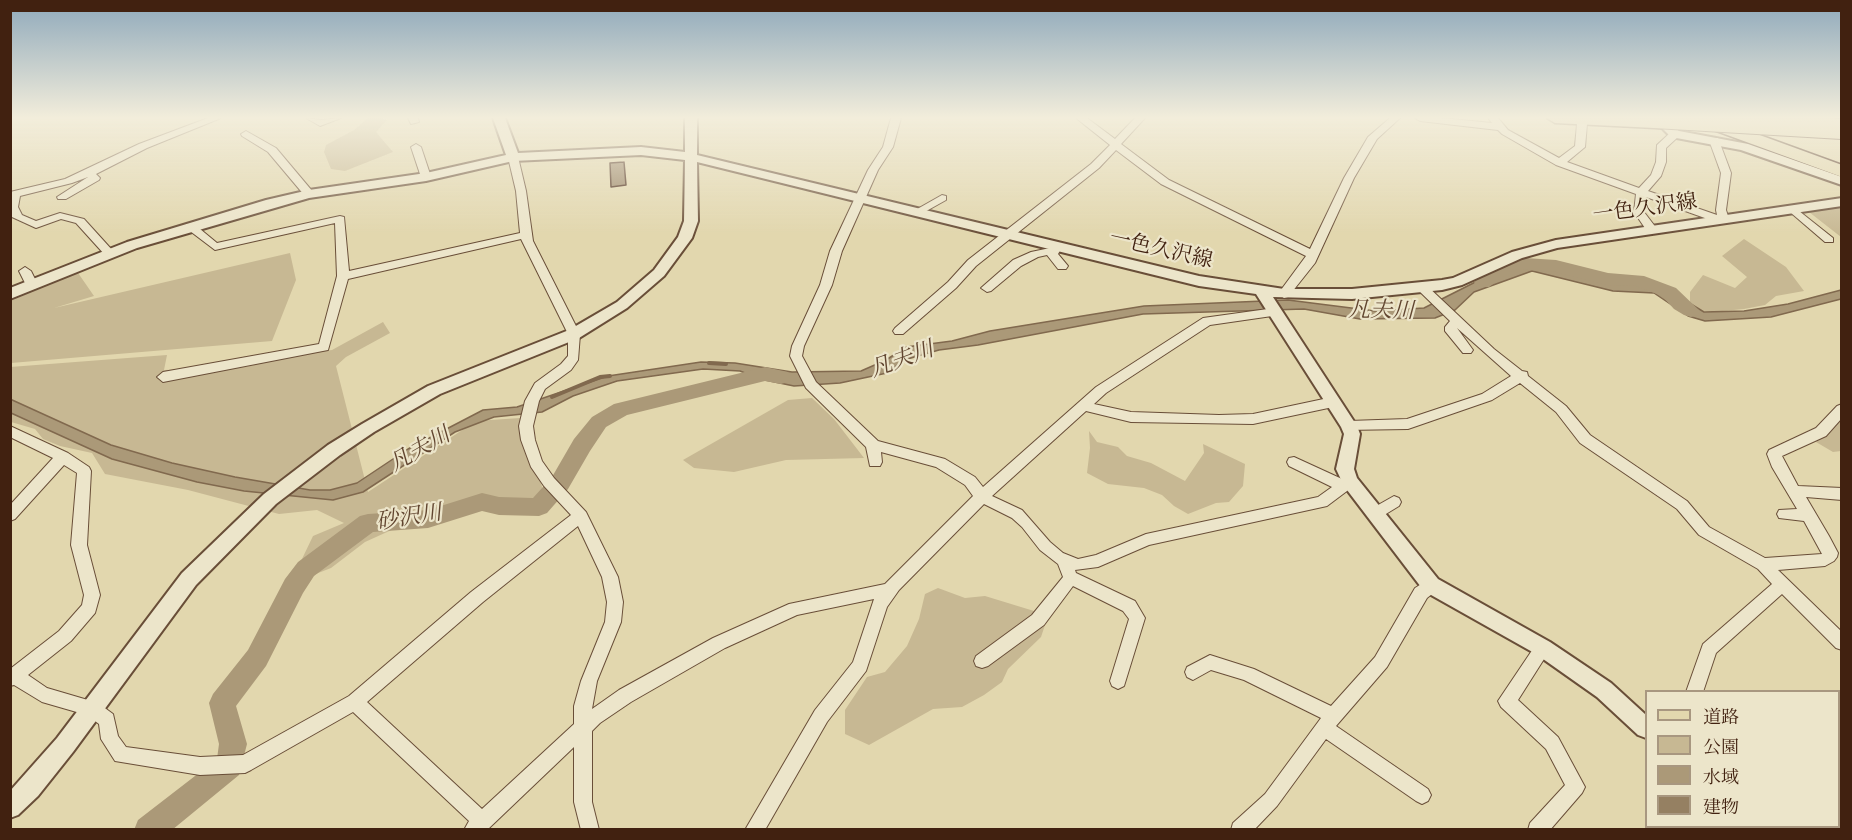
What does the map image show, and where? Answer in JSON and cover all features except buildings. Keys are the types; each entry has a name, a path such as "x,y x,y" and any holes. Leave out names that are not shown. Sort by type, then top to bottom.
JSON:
{"highway":[{"path":"1803,157 1842,172"},
{"path":"1818,157 1842,165"}],"street":[{"path":"109,253 80,221 60,216 36,225 14,219 13,195 89,173 121,157"},
{"path":"278,157 309,194"},
{"path":"419,157 426,177"},
{"name":"一色久沢線","path":"10,294 109,253 190,226 309,194 426,177 512,157"},
{"path":"513,157 521,191 527,242 574,334 574,357 566,367 540,386 530,408 528,440 536,463 549,482 581,516 610,577 615,602 613,622 590,681 583,706 583,802 590,830"},
{"path":"10,807 30,788 92,710 189,579 270,499 368,428 434,390 574,334 622,305 644,288 659,273 684,238 691,221 692,157"},
{"name":"一色久沢線","path":"693,157 1008,235 1054,249 1199,281 1268,301 1284,294 1352,294 1457,282 1540,247 1842,202"},
{"path":"881,157 873,170 836,251 826,285 798,346 796,356 811,385 873,445 940,463 970,481 982,497 1017,514 1045,546 1066,562 1078,565 1098,561 1146,540 1322,502 1347,483"},
{"path":"899,331 952,285 972,263 1103,157"},
{"path":"1134,157 1165,182 1313,255"},
{"path":"1284,294 1313,255 1361,157"},
{"path":"1550,157 1560,163 1722,219 1726,173 1720,157"},
{"path":"1560,163 1567,157"},
{"path":"1652,230 1639,212 1642,191 1656,176 1661,157"},
{"path":"1779,157 1842,181"},
{"path":"62,197 94,178 89,173"},
{"path":"916,212 942,198"},
{"path":"1794,210 1829,240"},
{"path":"163,377 324,347 343,276 340,219 215,248 190,226"},
{"path":"343,276 526,235"},
{"path":"987,288 1017,263 1043,251 1054,249 1052,254 1062,266"},
{"path":"25,271 32,285"},
{"path":"1421,287 1490,352 1522,375 1561,409 1585,439 1682,505 1704,531 1763,565 1842,643"},
{"path":"754,830 820,716 860,666 880,604 888,590 982,497 1101,390 1207,321 1268,301 1352,435 1345,469 1347,483"},
{"path":"1455,319 1451,331 1467,350"},
{"path":"1348,426 1408,424 1487,397 1522,375"},
{"path":"1084,406 1131,417 1219,420 1253,419 1333,402"},
{"path":"1763,565 1826,560 1834,547 1808,515 1774,454 1821,432 1842,409"},
{"path":"10,431 63,457 84,471 79,544 92,595 89,608 65,636 13,678 42,694 92,710 107,720 110,739 121,754 215,767 245,764 355,702 477,597 581,516"},
{"path":"873,445 875,462"},
{"path":"10,515 63,457"},
{"path":"1294,462 1347,483 1376,513 1431,585 1543,648 1604,690 1645,726"},
{"path":"1794,491 1842,494"},
{"path":"1376,513 1395,502"},
{"path":"1784,514 1808,515"},
{"path":"1066,562 1071,578 1129,606 1137,618 1118,681"},
{"path":"982,661 1038,620 1071,578"},
{"path":"1695,690 1709,649 1783,584"},
{"path":"1240,830 1271,800 1329,722 1381,662 1421,593 1431,585"},
{"path":"355,702 477,825 594,717 625,696 764,621 795,609 888,590"},
{"path":"1537,830 1576,787 1552,743 1507,701 1543,648"},
{"path":"1193,672 1210,662 1248,674 1329,722 1422,795"}],"green space":[{"path":"326,157 380,157 345,171 331,169"},
{"path":"1841,206 1841,237 1809,212"},
{"path":"1744,239 1786,267 1804,291 1776,296 1765,305 1744,309 1712,312 1698,310 1690,303 1690,292 1703,275 1735,288 1747,277 1722,256"},
{"path":"290,253 296,280 272,341 11,363 11,298 76,270 94,296 54,308"},
{"path":"383,322 390,333 346,357 336,366 368,492 476,421 520,418 545,496 526,509 499,498 450,508 418,518 365,542 331,568 290,584 313,536 344,523 317,510 279,514 188,490 105,474 92,453 60,446 43,439 35,429 11,422 10,367 167,355 164,370 246,367 293,355 332,350"},
{"path":"812,398 834,419 864,458 786,460 734,472 694,468 683,460 788,400"},
{"path":"1841,417 1841,451 1833,452 1816,442"},
{"path":"1089,431 1097,442 1118,447 1127,456 1151,463 1185,481 1204,453 1203,444 1245,464 1243,486 1229,502 1216,503 1188,514 1174,506 1162,495 1144,488 1108,484 1087,473 1090,448"},
{"path":"938,588 965,598 985,596 1034,611 1046,622 1041,637 1008,669 1002,682 962,707 933,709 869,745 845,734 845,710 867,677 885,672 907,646 919,619 925,594"}],"water":[{"path":"1526,261 1607,281 1638,280 1681,298 1704,312 1744,311 1788,304 1841,290 1841,299 1771,317 1705,321 1688,316 1654,293 1613,291 1532,271 1474,292 1455,310 1435,318 1360,319 1304,309 1143,314 978,345 939,350 904,360 887,373 840,383 794,386 760,379 740,371 703,369 617,381 573,396 542,412 494,417 455,432 363,492 333,500 244,491 197,482 112,459 11,413 10,399 111,445 172,463 310,490 330,490 357,483 408,449 483,410 517,407 608,376 701,362 735,363 792,372 861,371 886,360 906,347 952,341 990,331 1144,306 1288,300 1375,311 1424,308 1513,263"}],"waterway":[{"name":"凡夫川","path":"1483,283 1510,263 1556,266 1608,279 1638,280 1669,292 1681,305 1691,311"},
{"name":"凡夫川","path":"709,363 726,364"},
{"name":"砂沢川","path":"148,830 229,766 233,744 222,703 257,658 294,586 306,569 368,523 428,519 482,502 499,506 539,507 560,483 582,445 599,422 621,409 765,374 781,377"},
{"name":"凡夫川","path":"552,397 600,377 610,376"}]}
